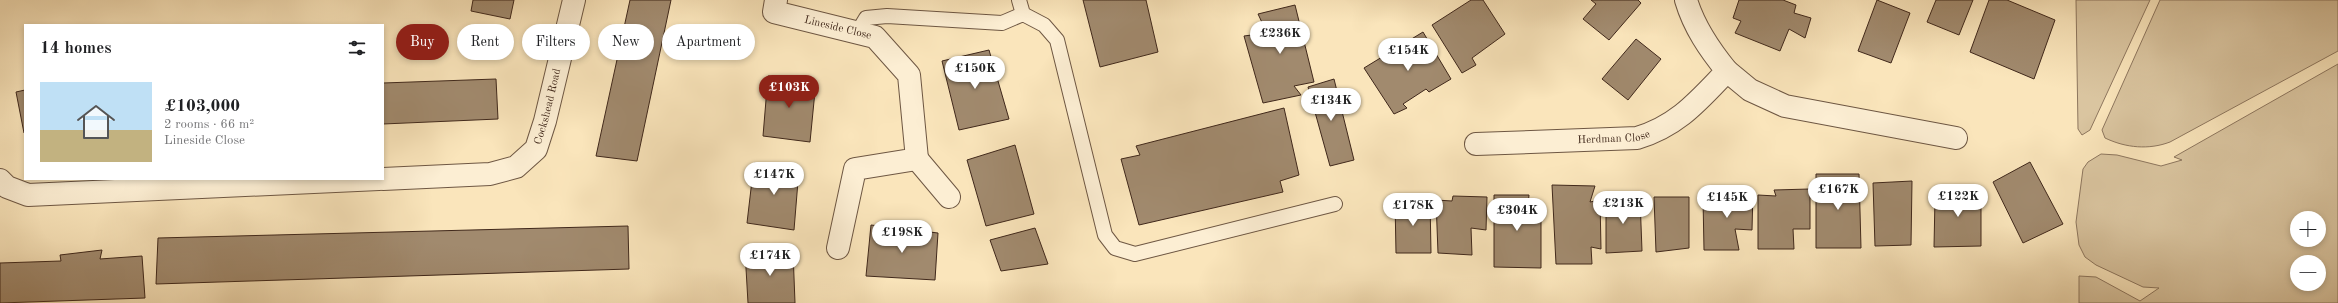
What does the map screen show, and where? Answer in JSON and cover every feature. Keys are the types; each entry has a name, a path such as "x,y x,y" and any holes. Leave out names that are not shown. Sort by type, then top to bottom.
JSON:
{"street":[{"name":"Cockshead Road","path":"384,179 490,174 516,167 536,149 545,121 574,0"},
{"name":"Lineside Close","path":"776,0 774,12 875,37 909,75 917,159"},
{"path":"1686,0 1696,24 1706,42 1727,71 1750,90 1785,106 1956,138"},
{"name":"Herdman Close","path":"1476,144 1637,138 1656,132 1688,111 1727,71"},
{"path":"838,248 855,169 917,159 949,197"},
{"path":"0,180 8,187 28,195 357,180"}],"lane":[{"path":"1019,0 1023,14 1044,25 1057,40 1105,235 1115,248 1135,254 1335,204"},
{"path":"857,33 866,18 887,16 1002,23 1023,14"}],"shaded area":[{"path":"2076,0 2150,0 2090,130 2082,135 2078,129"},
{"path":"2160,0 2338,0 2338,51 2170,142 2162,145 2146,147 2121,144 2105,138 2102,130"},
{"path":"2338,64 2338,303 2079,303 2079,276 2096,277 2140,301 2159,288 2143,287 2096,265 2085,257 2079,245 2076,222 2083,169 2088,162 2101,154 2117,155 2161,166 2182,160 2174,157"}],"building":[{"path":"473,0 514,0 510,19 471,11"},
{"path":"630,0 671,0 666,24 662,24 662,43 637,161 596,156 617,60 654,60 654,24 625,24"},
{"path":"1083,0 1146,0 1158,52 1100,67"},
{"path":"1471,0 1483,0 1505,34 1472,58 1476,65 1462,73 1432,25"},
{"path":"1591,0 1638,0 1641,3 1609,40 1583,19 1596,4"},
{"path":"1739,0 1783,0 1796,5 1794,13 1811,18 1805,38 1789,29 1780,51 1735,33 1741,21 1733,18"},
{"path":"1877,0 1910,13 1891,63 1858,51"},
{"path":"1936,0 1973,0 1959,35 1927,22"},
{"path":"1989,0 2007,0 2055,20 2034,79 1970,52"},
{"path":"1295,5 1314,82 1294,86 1301,95 1263,103 1244,36 1267,33 1258,14"},
{"path":"1423,32 1451,79 1429,92 1426,89 1403,104 1407,108 1394,114 1364,68"},
{"path":"1636,39 1661,59 1628,100 1602,79"},
{"path":"989,50 1009,119 959,130 942,61"},
{"path":"768,76 816,81 810,142 763,136"},
{"path":"496,79 498,119 384,124 384,83"},
{"path":"1334,79 1354,160 1330,166 1308,87"},
{"path":"24,90 24,133 16,92"},
{"path":"1284,108 1299,175 1280,181 1283,192 1139,225 1121,159 1140,155 1136,146"},
{"path":"1015,145 1034,214 986,226 967,160"},
{"path":"2030,162 2063,224 2023,243 1993,182"},
{"path":"754,163 799,169 794,230 747,223"},
{"path":"1816,174 1859,174 1861,248 1816,248"},
{"path":"1912,181 1911,245 1875,246 1873,183"},
{"path":"1552,185 1595,186 1590,202 1600,200 1601,249 1591,247 1592,264 1556,264"},
{"path":"1947,188 1981,188 1981,246 1934,247 1935,198 1945,199"},
{"path":"1810,189 1810,229 1793,229 1794,249 1758,249 1758,195 1776,196 1774,190"},
{"path":"1753,190 1752,230 1735,229 1739,250 1704,250 1703,198 1719,196 1719,191"},
{"path":"1494,195 1529,195 1528,205 1541,204 1541,268 1494,267"},
{"path":"1453,196 1487,197 1486,230 1471,228 1472,255 1438,253 1436,200 1452,201"},
{"path":"1654,197 1689,197 1689,248 1656,252"},
{"path":"1606,198 1640,198 1642,251 1606,253"},
{"path":"1430,200 1431,253 1396,253 1395,201"},
{"path":"871,225 938,233 935,280 866,276"},
{"path":"628,226 629,269 156,284 158,238"},
{"path":"1035,228 1048,264 1001,271 990,240"},
{"path":"102,250 100,259 142,256 145,298 0,303 0,263 61,261 60,255"},
{"path":"745,251 793,251 795,303 748,303"}]}
